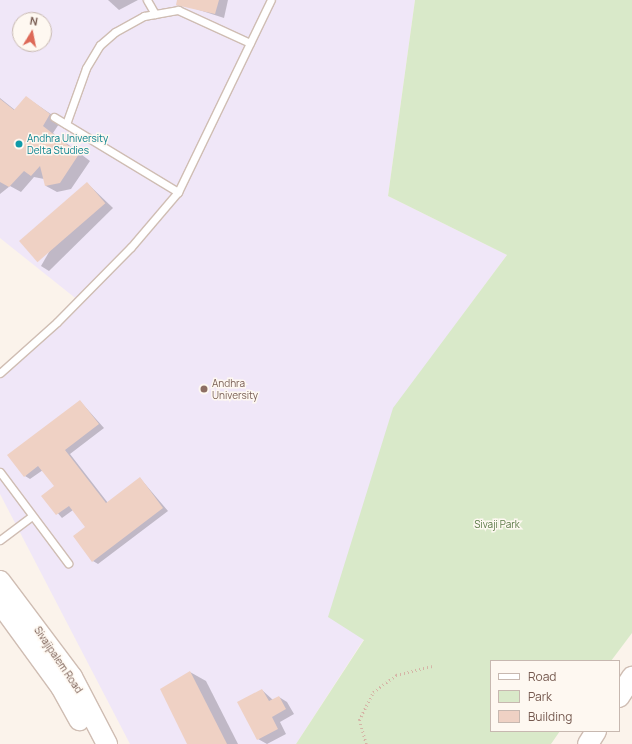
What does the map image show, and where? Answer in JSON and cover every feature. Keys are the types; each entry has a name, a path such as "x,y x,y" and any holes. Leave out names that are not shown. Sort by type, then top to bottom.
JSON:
{"main road":[{"name":"Sivajipalem Road","path":"0,581 72,677 107,744"},
{"name":"Sivajipalem Road","path":"0,603 61,687 93,744"},
{"path":"620,695 632,677"},
{"path":"588,744 595,732"}],"lane":[{"path":"148,0 154,14"},
{"path":"0,372 104,274 178,192 271,0"},
{"path":"66,124 86,68 100,45 115,32 154,14 178,10 192,14 250,43"},
{"path":"54,117 178,192"},
{"path":"0,472 68,563"},
{"path":"0,540 32,516"}],"path":[{"path":"366,744 359,720 373,692 396,675 432,666"}],"shaded area":[{"name":"Andhra University","path":"0,0 415,0 388,196 507,255 393,409 364,639 296,744 130,744 0,494 0,369 79,301 0,238"}],"green space":[{"name":"Sivaji Park","path":"415,0 632,0 632,633 612,660 490,660 490,732 559,732 551,744 296,744 364,640 328,617 393,408 507,255 388,196"}],"building":[{"path":"177,0 219,0 215,14 176,5"},
{"name":"Andhra University Delta Studies","path":"26,96 50,114 43,126 79,154 60,183 45,186 40,166 31,176 24,171 9,187 0,182 0,99 14,110"},
{"name":"Andhra University Delta Studies","path":"87,182 105,203 37,262 19,241"},
{"path":"80,400 99,424 65,450 106,503 140,477 163,508 92,562 73,536 85,527 69,506 56,515 41,496 54,486 38,466 24,477 7,455"},
{"path":"190,671 227,744 187,744 160,689"},
{"path":"262,689 269,701 279,696 286,709 272,717 278,729 257,740 237,702"}],"place":[{"name":"Andhra University Delta Studies","path":"19,144"},
{"name":"Andhra University","path":"204,389"}]}
